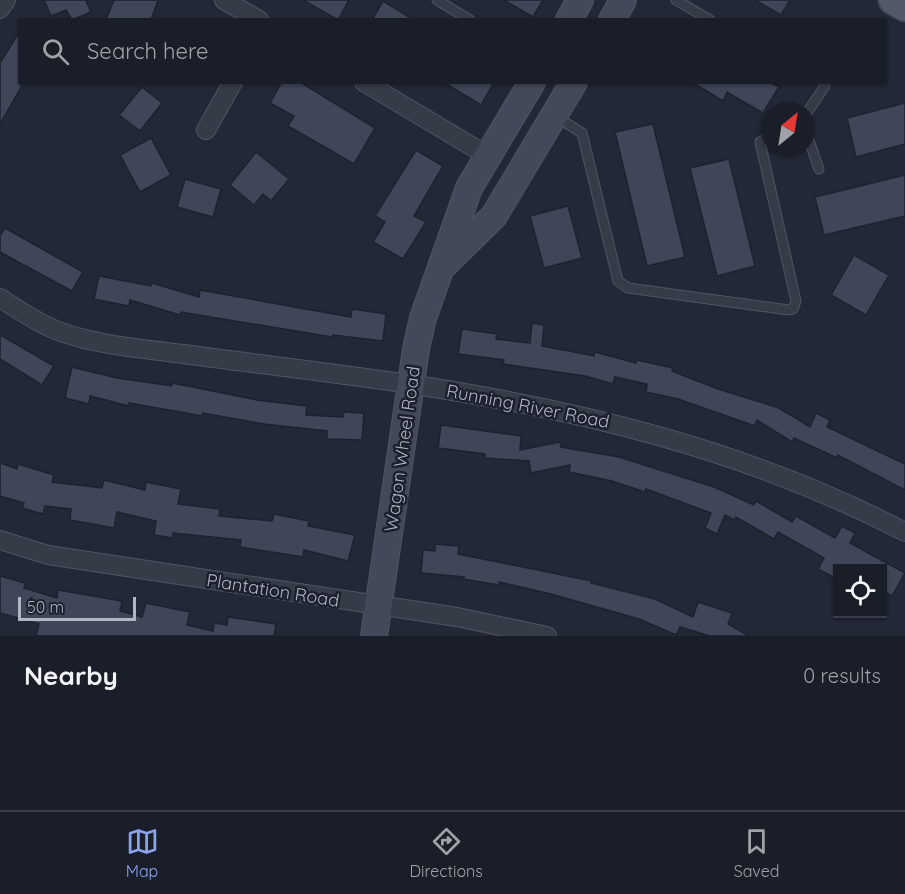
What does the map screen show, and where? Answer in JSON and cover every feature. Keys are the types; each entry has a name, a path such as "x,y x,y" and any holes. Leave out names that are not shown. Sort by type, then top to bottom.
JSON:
{"main road":[{"path":"893,0 905,7"}],"street":[{"path":"0,9 6,0"},
{"path":"224,0 256,18"},
{"path":"570,18 580,0"},
{"path":"613,18 623,0"},
{"path":"206,130 232,84"},
{"path":"367,84 520,175"},
{"name":"Wagon Wheel Road","path":"374,636 423,318 469,188 530,84"},
{"name":"Wagon Wheel Road","path":"442,266 494,216 573,84"},
{"name":"Running River Road","path":"0,298 50,327 133,347 411,385 575,413 680,440 758,465 864,511 905,532"},
{"name":"Plantation Road","path":"0,540 48,555 478,621 547,636"}],"lane":[{"path":"437,0 467,18"},
{"path":"676,0 707,18"},
{"path":"813,102 824,84"},
{"path":"555,116 582,133 618,282 628,288 789,310 793,309 796,301 763,156"},
{"path":"814,156 819,169"}],"building":[{"path":"44,0 89,0 86,1 91,12 77,18 71,18 66,10 51,16"},
{"path":"114,0 158,0 152,18 107,18"},
{"path":"303,0 349,0 339,18 334,18"},
{"path":"504,0 543,0 533,17"},
{"path":"755,0 790,0 781,15"},
{"path":"383,1 411,18 373,18"},
{"path":"18,34 18,84 22,86 0,124 0,63"},
{"path":"281,84 303,84 375,128 354,164 288,126 294,116 270,103"},
{"path":"446,84 493,84 481,105"},
{"path":"695,84 774,84 779,87 770,102 761,102 761,112 727,92 723,101"},
{"path":"142,87 162,103 140,131 119,115"},
{"path":"905,103 905,144 856,157 847,118"},
{"path":"653,124 685,257 647,266 615,132"},
{"path":"151,138 171,175 140,192 120,155"},
{"path":"416,150 443,166 414,216 426,222 403,259 373,242 385,222 375,216"},
{"path":"256,152 289,179 271,201 263,194 254,205 230,185"},
{"path":"729,159 755,266 717,276 690,168"},
{"path":"905,175 905,216 824,235 815,197"},
{"path":"185,179 221,189 213,217 177,207"},
{"path":"568,206 582,258 544,268 530,216"},
{"path":"5,228 83,272 72,291 0,252 0,236"},
{"path":"854,255 889,275 866,315 831,295"},
{"path":"99,276 151,286 152,283 199,297 200,290 351,317 352,309 386,314 383,341 333,335 332,337 181,312 180,315 130,300 129,306 94,299"},
{"path":"532,323 544,325 542,346 594,356 595,352 636,363 636,360 673,368 672,371 718,389 779,408 810,427 816,413 830,420 827,427 905,464 905,490 838,455 837,458 794,438 792,442 757,420 755,426 678,399 646,392 647,384 615,377 613,384 585,376 503,364 504,360 458,354 462,329 497,334 496,339 530,343"},
{"path":"0,335 54,366 42,385 0,359"},
{"path":"72,367 117,378 172,386 172,383 257,400 307,406 306,415 343,417 344,412 364,413 362,440 327,439 327,431 264,424 203,413 202,416 129,403 129,406 90,396 89,404 65,398"},
{"path":"441,425 521,436 520,450 560,442 561,447 619,457 714,487 754,505 756,501 792,522 796,516 835,538 842,526 855,533 850,543 905,573 892,596 887,594 887,564 833,564 833,577 818,569 824,558 778,532 774,539 736,517 735,520 725,515 717,534 705,528 711,513 646,489 645,492 612,481 569,472 570,465 531,473 529,461 485,458 485,454 438,448"},
{"path":"0,463 17,469 18,464 54,475 52,482 102,488 104,480 145,490 146,482 181,489 178,504 220,509 219,516 272,521 274,514 309,521 308,526 355,535 348,561 304,550 303,557 240,547 241,540 173,533 173,538 154,535 156,521 117,512 114,528 70,520 71,509 45,506 43,514 22,508 24,503 0,496"},
{"path":"435,544 459,546 458,554 592,581 591,583 655,599 693,617 698,602 732,613 728,624 749,636 710,636 680,627 676,635 639,619 551,594 499,582 499,585 463,579 464,577 421,573 423,550 435,551"},
{"path":"0,576 25,583 24,588 57,598 58,590 122,601 120,611 142,617 146,603 190,612 187,625 213,631 214,623 227,625 228,617 276,624 274,636 36,636 39,624 0,613"}]}
